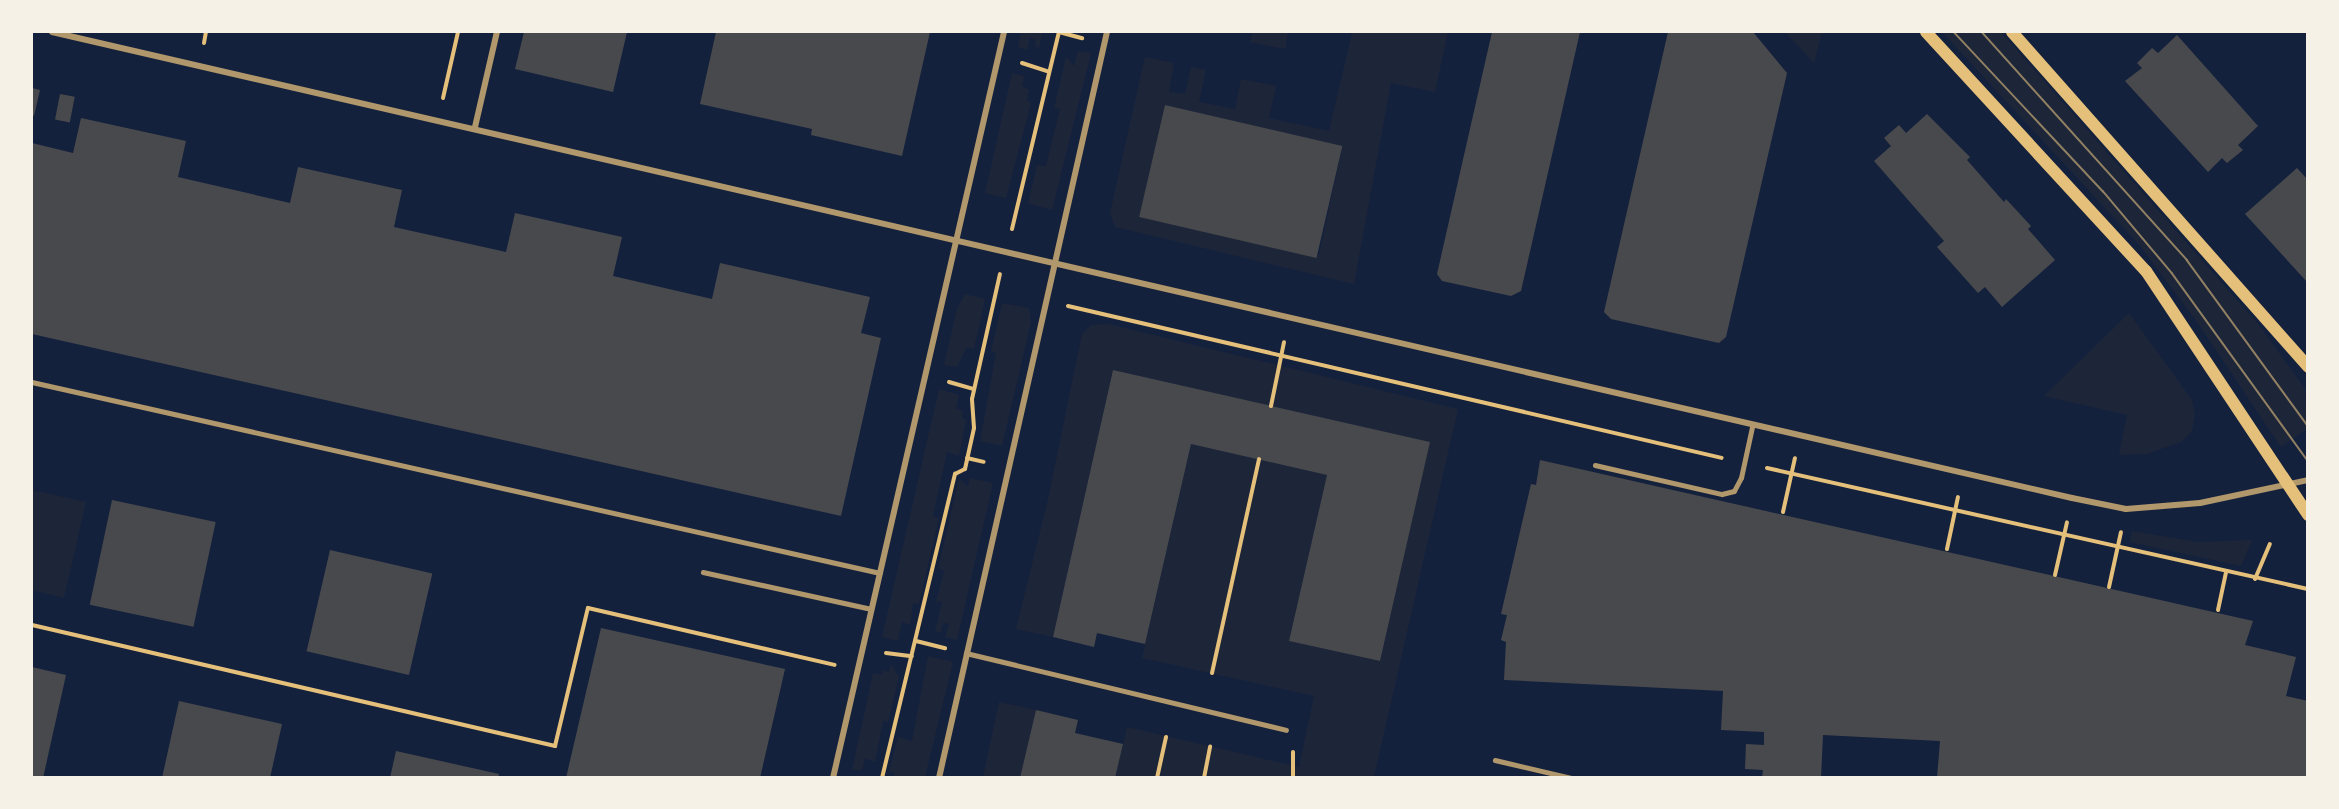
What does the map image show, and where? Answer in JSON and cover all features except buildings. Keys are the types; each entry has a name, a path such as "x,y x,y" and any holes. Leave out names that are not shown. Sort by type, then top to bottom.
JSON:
{"main road":[{"path":"1926,32 2146,271 2307,515"},
{"path":"2012,32 2307,368"}],"street":[{"path":"52,32 1055,261 1288,320 1752,427 2126,508 2200,503 2307,480"},
{"path":"475,127 497,32"},
{"path":"833,777 1004,32"},
{"path":"939,777 1107,32"}],"lane":[{"path":"32,382 880,573"},
{"path":"1595,465 1722,494 1734,491 1744,463 1752,427"},
{"path":"703,572 871,609"},
{"path":"966,653 1286,730"},
{"path":"1495,760 1572,777"}],"path":[{"path":"438,119 458,32"},
{"path":"1012,228 1059,32"},
{"path":"882,777 955,474 965,469 974,428 972,399 999,279"},
{"path":"1046,301 1744,463 2226,573 2307,589"},
{"path":"1271,406 1288,320"},
{"path":"1212,673 1259,459"},
{"path":"1783,512 1788,487"},
{"path":"1947,549 1952,526"},
{"path":"2255,579 2270,544"},
{"path":"2055,575 2061,549"},
{"path":"2109,587 2115,560"},
{"path":"2218,610 2226,573"},
{"path":"32,626 555,746 588,608 858,671"},
{"path":"1157,777 1166,737"},
{"path":"1204,777 1210,747"}],"shaded area":[{"path":"1021,32 1042,32 1039,48 1035,46 1036,40 1030,38 1027,50 1018,47"},
{"path":"1252,32 1288,32 1285,49 1250,42"},
{"path":"1347,32 1448,32 1435,92 1391,83 1354,284 1115,227 1110,213 1145,57 1174,63 1169,92 1185,94 1191,67 1206,70 1199,102 1235,109 1241,79 1276,86 1269,118 1329,131 1352,33","holes":["1165,105 1342,147 1319,255 1145,218"]},
{"path":"1785,32 1822,32 1814,63"},
{"path":"1942,32 2001,32 2259,325 2305,389 2307,429 2281,447 2197,322 2141,247"},
{"path":"1078,51 1091,53 1052,210 1028,203 1037,165 1046,166 1060,109 1054,108 1066,57 1074,66"},
{"path":"1012,73 1024,76 1022,86 1029,90 1027,101 1031,103 1006,198 985,193"},
{"path":"965,294 985,299 974,349 967,347 957,367 944,365 957,308"},
{"path":"1002,303 1029,308 1031,322 1002,446 980,441 996,353 991,351"},
{"path":"2129,313 2192,400 2195,415 2192,431 2181,442 2147,454 2119,455 2127,415 2044,396"},
{"path":"1108,324 1458,409 1374,777 1115,777 1127,727 1299,767 1314,696 1142,658 1191,444 1327,475 1289,641 1380,661 1429,442 1113,370 1053,637 1016,629 1048,499 1082,334 1091,325"},
{"path":"939,389 959,395 956,409 963,411 962,418 966,420 959,456 947,452 933,516 939,518 919,604 913,603 910,625 902,622 898,641 882,637"},
{"path":"970,478 993,483 957,640 945,637 949,624 943,623 941,633 935,631 942,602 936,601 944,571 938,568 959,479 968,486"},
{"path":"32,490 86,502 64,598 32,590"},
{"path":"2132,531 2198,542 2252,540 2241,566 2130,542"},
{"path":"928,656 953,662 925,777 893,777 894,773 889,771 898,737 912,741"},
{"path":"891,664 899,677 888,722 883,721 875,762 865,758 862,770 852,770 873,673 882,675 883,670 889,672"},
{"path":"999,702 1036,710 1022,778 983,778"}],"tram line":[{"path":"1954,32 2103,191 2172,273 2308,461"},
{"path":"1982,32 2187,260 2308,426"}]}
